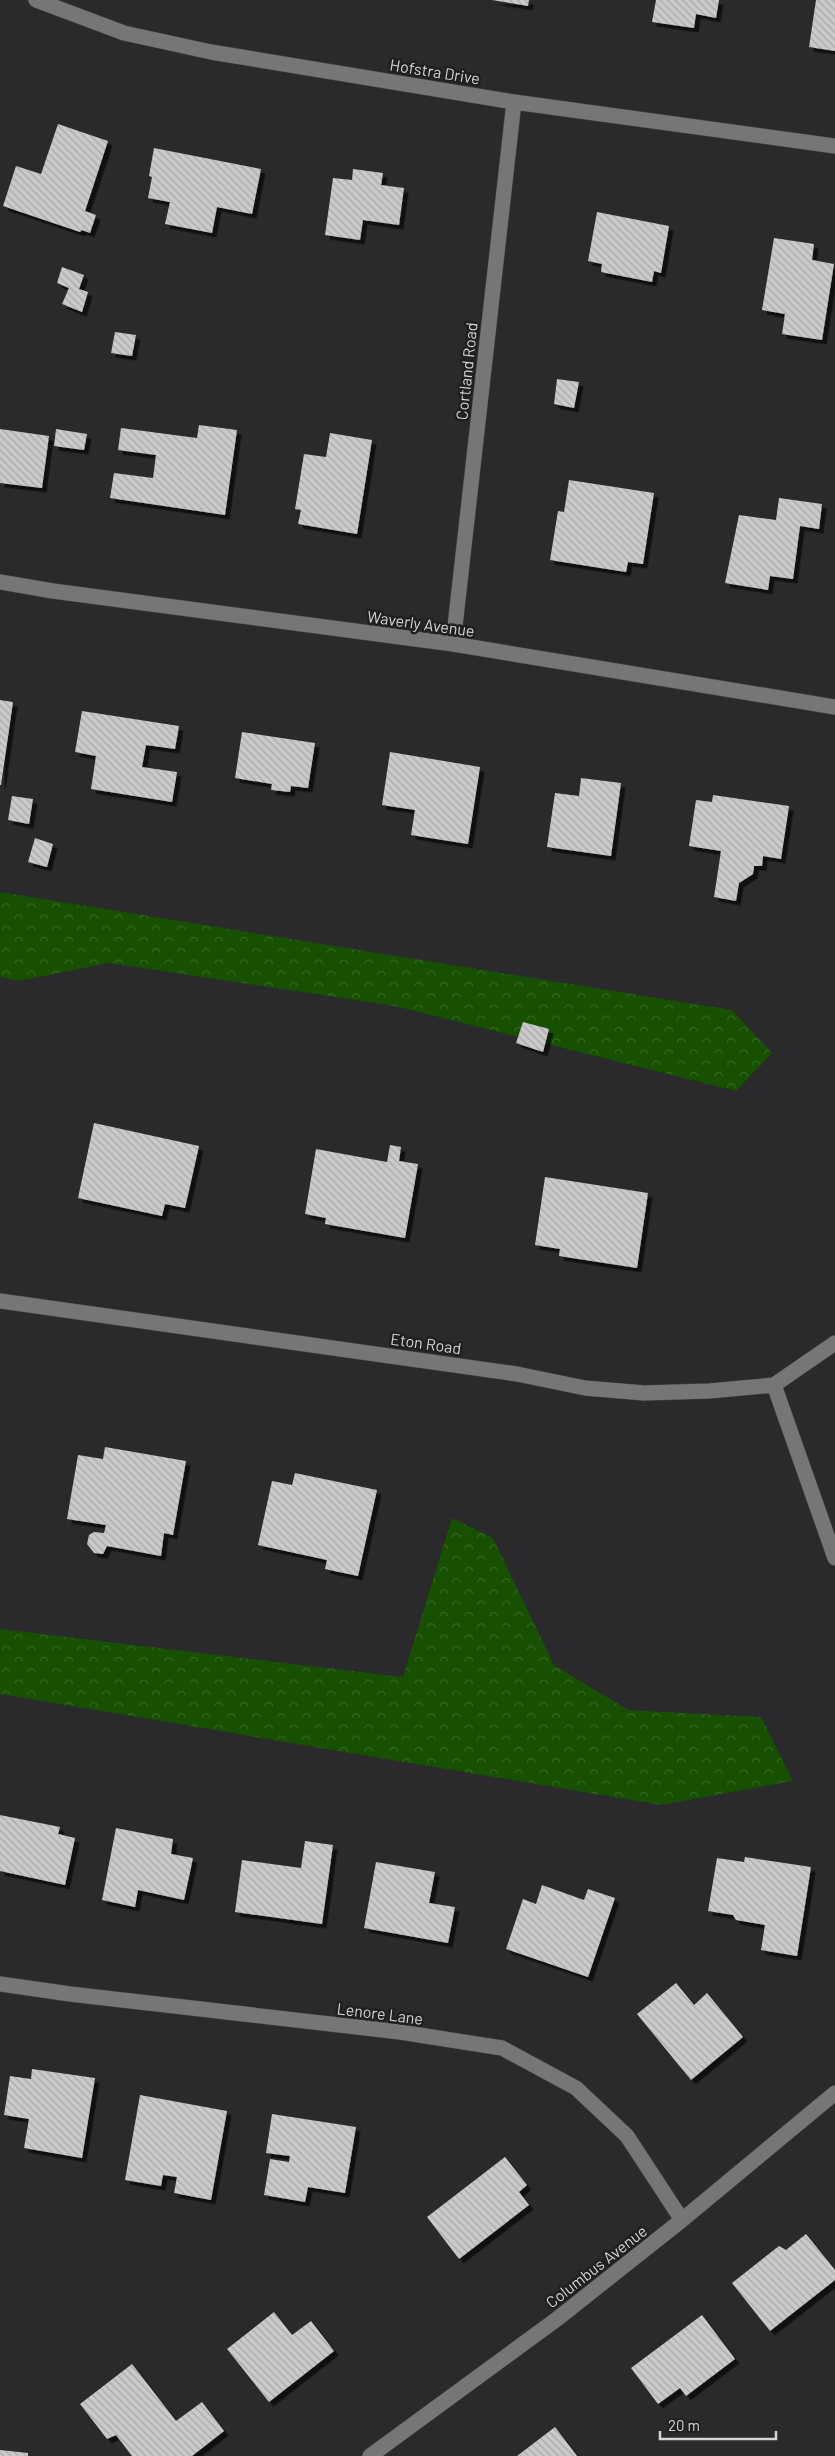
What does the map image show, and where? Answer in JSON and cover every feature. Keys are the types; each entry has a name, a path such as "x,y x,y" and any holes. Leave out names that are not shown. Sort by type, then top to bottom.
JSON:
{"street":[{"name":"Hofstra Drive","path":"36,0 124,33 211,52 514,102 835,146"},
{"name":"Cortland Road","path":"453,644 514,102"},
{"name":"Waverly Avenue","path":"0,582 53,591 453,644 835,707"},
{"name":"Eton Road","path":"0,1301 507,1373 585,1388 644,1393 709,1391 774,1385 835,1344"},
{"path":"774,1385 835,1558"},
{"name":"Lenore Lane","path":"0,1984 70,1994 400,2032 502,2048 576,2088 627,2136 682,2220"},
{"name":"Columbus Avenue","path":"370,2456 557,2319 682,2220 835,2093"}],"green space":[{"path":"0,892 732,1010 772,1053 736,1091 395,1006 109,963 19,981 0,977"},
{"path":"452,1518 493,1538 554,1665 628,1710 761,1717 793,1781 661,1805 0,1694 0,1629 403,1677"}],"building":[{"path":"492,0 529,0 528,6"},
{"path":"656,0 719,0 716,18 696,14 694,28 652,22"},
{"path":"816,0 835,0 835,51 809,47"},
{"path":"58,124 108,141 85,211 96,215 90,233 82,230 80,232 3,206 16,166 41,174"},
{"path":"154,148 261,169 252,214 217,207 212,233 165,224 170,202 148,198 152,177 149,176"},
{"path":"353,169 383,173 381,185 404,188 399,225 363,220 360,240 325,235 333,178 352,180"},
{"path":"597,212 669,226 661,273 654,271 652,282 601,272 602,264 588,261"},
{"path":"774,238 814,244 812,260 834,264 822,340 782,334 785,314 762,310"},
{"path":"62,267 84,275 79,289 88,292 82,312 62,304 69,288 57,283"},
{"path":"115,332 136,335 132,356 111,353"},
{"path":"557,379 579,382 574,408 554,404"},
{"path":"199,425 237,430 225,515 110,498 114,473 153,478 156,455 118,450 121,428 197,438"},
{"path":"0,429 49,436 42,488 0,483"},
{"path":"56,429 87,434 84,450 54,446"},
{"path":"330,433 372,440 357,534 298,524 301,510 295,509 304,454 326,457"},
{"path":"569,480 654,493 643,564 628,562 626,572 550,560 558,511 564,512"},
{"path":"779,498 822,504 819,529 800,526 793,579 770,576 768,590 725,583 739,515 776,520"},
{"path":"0,700 13,702 1,785 0,785"},
{"path":"82,711 179,726 175,749 146,745 142,767 177,772 172,802 91,789 96,756 75,752"},
{"path":"242,732 315,743 308,788 291,786 290,792 271,790 272,784 235,778"},
{"path":"390,752 480,767 468,844 411,835 415,810 382,805"},
{"path":"581,778 621,783 611,856 547,847 555,793 579,796"},
{"path":"713,795 789,806 781,859 763,856 762,866 754,866 753,874 739,883 736,901 714,897 721,851 689,846 696,800 712,802"},
{"path":"12,796 33,799 29,824 8,820"},
{"path":"35,838 53,844 47,867 28,862"},
{"path":"523,1022 549,1029 543,1052 516,1043"},
{"path":"94,1123 199,1146 185,1208 165,1204 162,1216 78,1198"},
{"path":"390,1145 401,1147 399,1161 418,1164 405,1238 325,1224 326,1218 305,1214 316,1149 387,1162"},
{"path":"545,1177 648,1193 637,1268 559,1256 560,1249 535,1245"},
{"path":"105,1447 186,1461 173,1535 164,1533 161,1556 107,1546 103,1554 94,1553 87,1544 89,1535 94,1532 104,1533 106,1525 67,1519 78,1455 103,1459"},
{"path":"295,1473 377,1490 358,1576 325,1569 327,1560 258,1545 272,1481 292,1485"},
{"path":"0,1815 60,1827 58,1834 75,1838 65,1885 0,1871"},
{"path":"116,1828 173,1839 171,1854 193,1858 184,1900 138,1890 135,1907 102,1900"},
{"path":"305,1841 333,1845 322,1924 235,1912 242,1860 301,1868"},
{"path":"745,1857 811,1867 797,1956 761,1950 765,1925 736,1920 733,1915 708,1911 717,1858 744,1862"},
{"path":"376,1862 435,1872 429,1903 455,1907 448,1943 364,1928"},
{"path":"542,1885 584,1900 588,1889 615,1898 588,1977 506,1949 523,1899 536,1904"},
{"path":"676,1983 694,2005 707,1993 743,2037 691,2080 637,2014"},
{"path":"32,2069 95,2078 82,2158 24,2148 29,2119 4,2115 10,2076 31,2079"},
{"path":"140,2095 227,2111 211,2200 174,2193 177,2177 163,2175 161,2186 125,2180"},
{"path":"272,2114 356,2127 345,2193 308,2187 305,2202 264,2195 270,2159 289,2162 290,2156 266,2153"},
{"path":"505,2157 527,2185 519,2192 529,2205 459,2259 427,2217"},
{"path":"806,2234 835,2270 835,2280 770,2331 732,2283 779,2246 786,2250"},
{"path":"274,2312 292,2335 311,2321 334,2351 269,2402 227,2349"},
{"path":"702,2315 735,2359 686,2396 680,2388 658,2404 631,2368"},
{"path":"132,2364 176,2421 202,2402 224,2431 192,2456 132,2456 116,2435 107,2439 80,2404"},
{"path":"555,2427 577,2456 517,2456"},
{"path":"0,2450 28,2453 28,2456 0,2456"}]}
